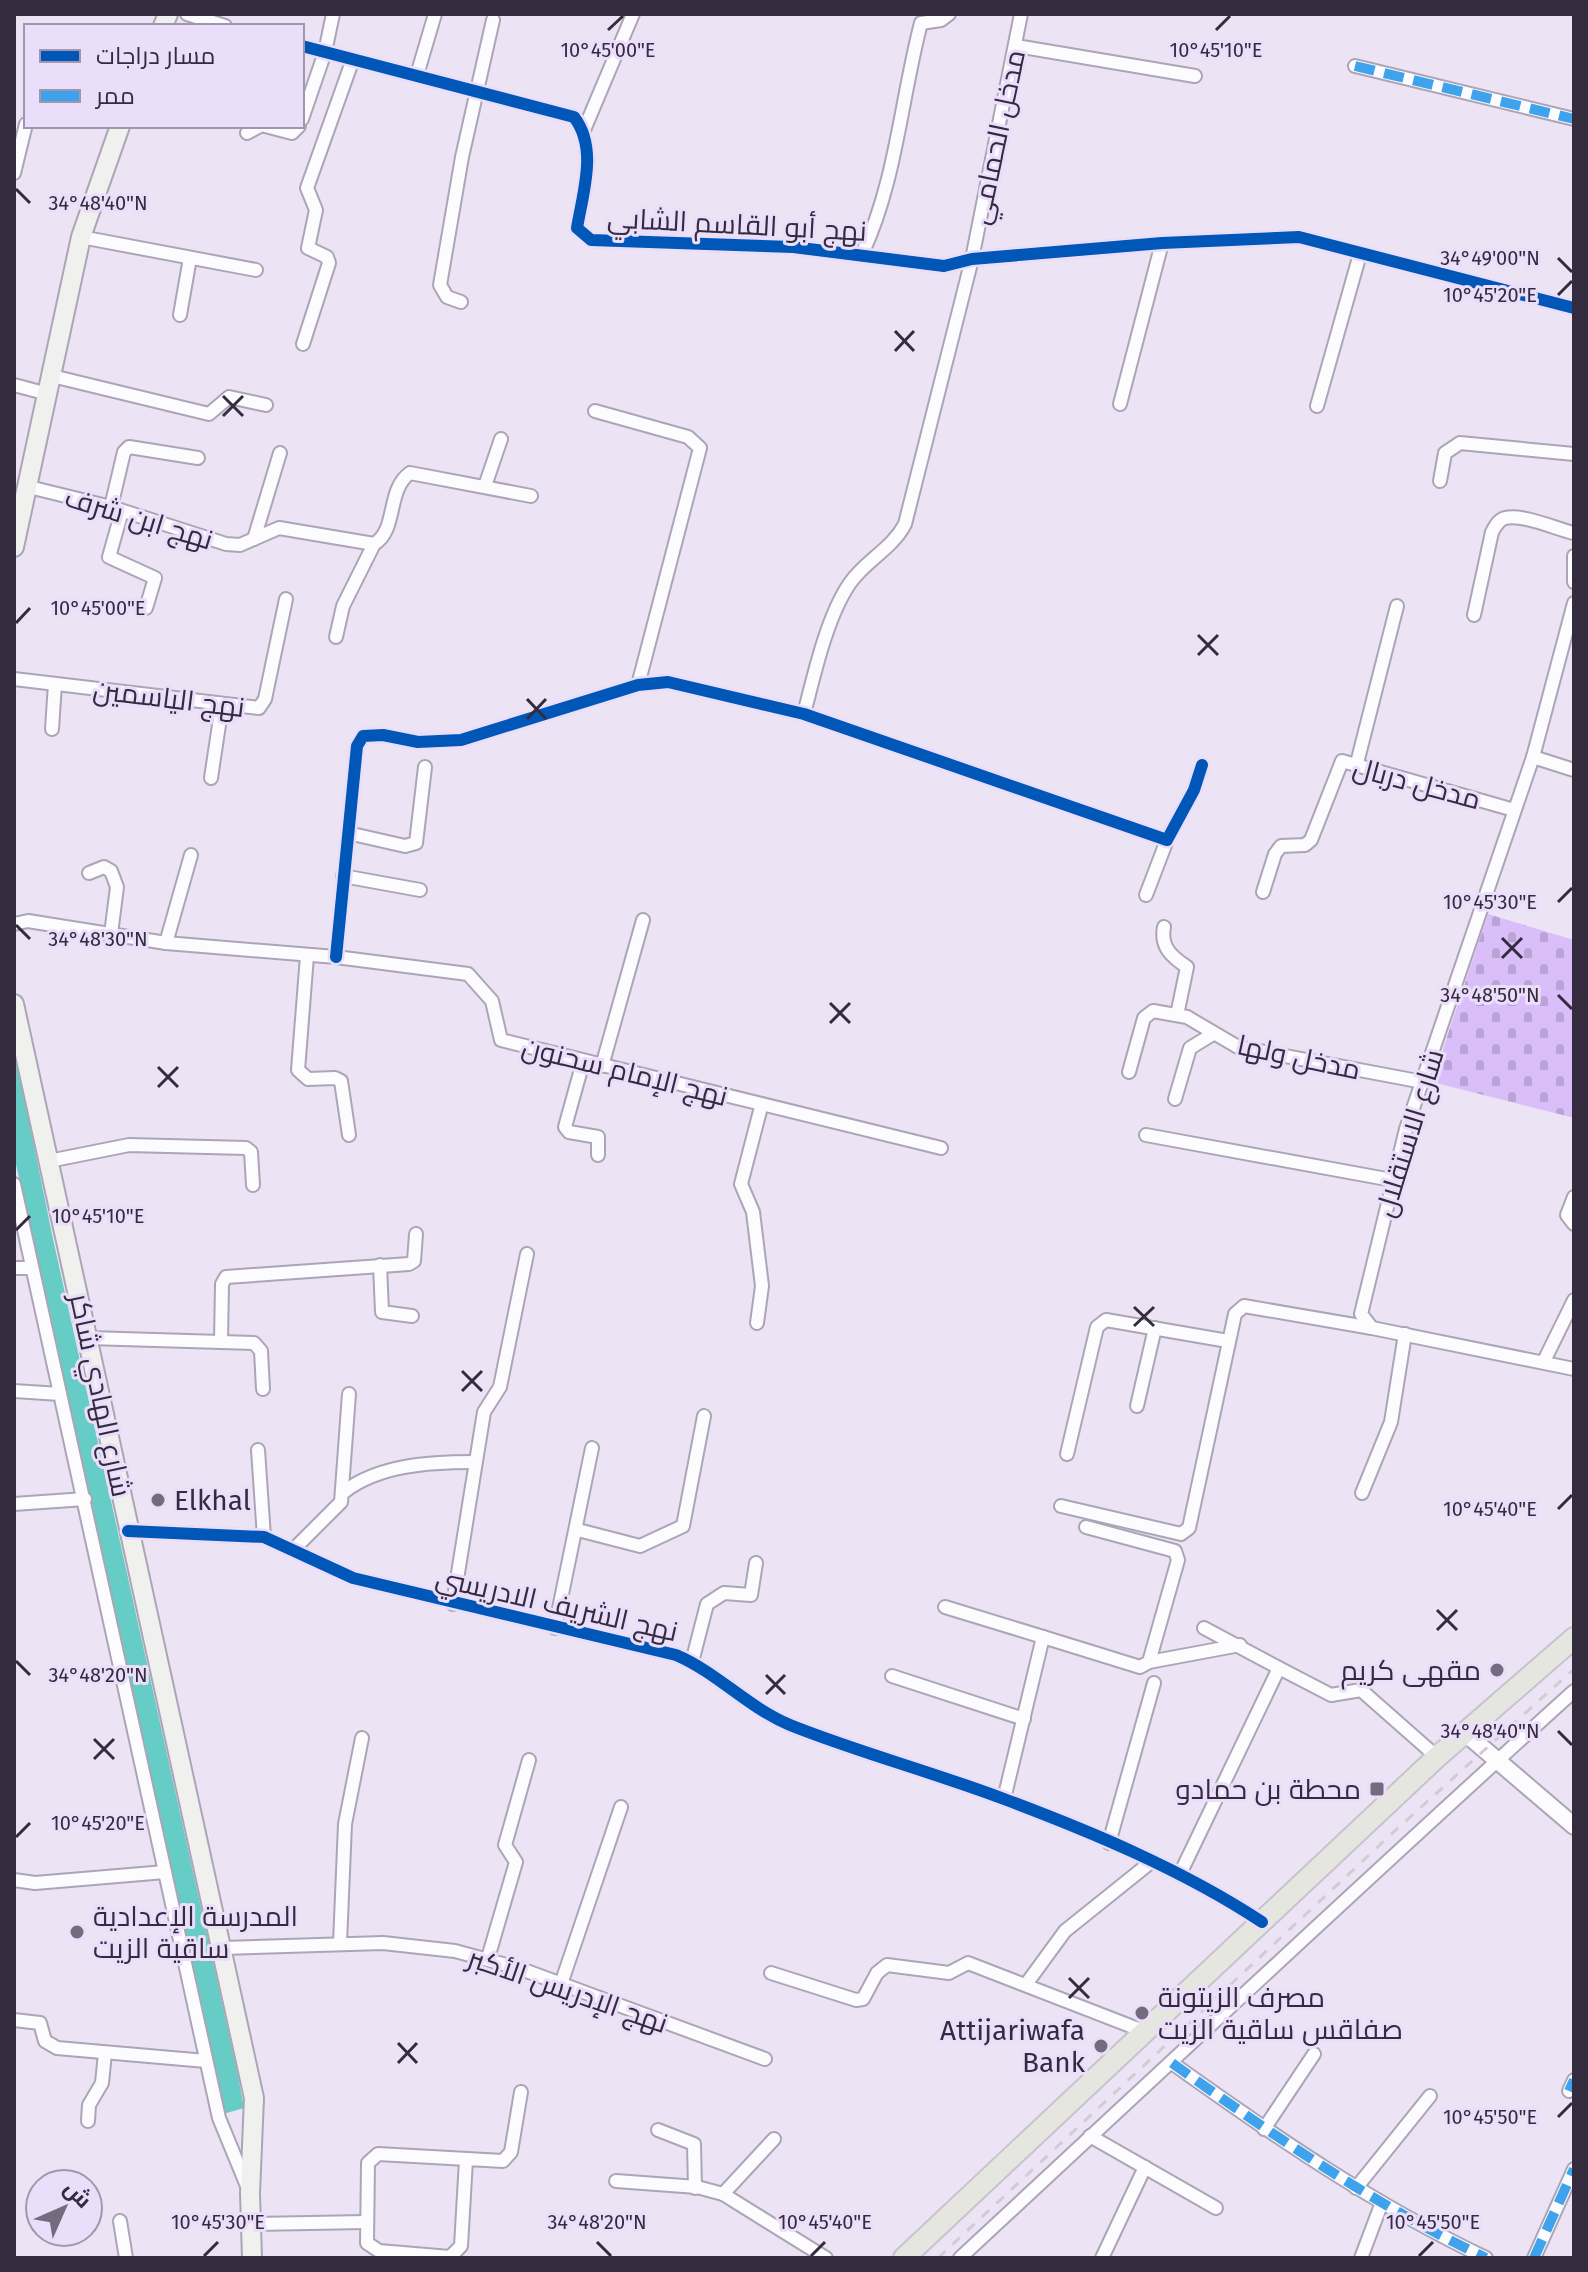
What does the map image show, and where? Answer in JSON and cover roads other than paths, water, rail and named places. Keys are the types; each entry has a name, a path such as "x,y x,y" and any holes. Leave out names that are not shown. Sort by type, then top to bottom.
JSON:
{"main road":[{"path":"14,547 81,237 119,128"},
{"name":"شارع الهادي شاكر","path":"14,1004 254,2098 250,2193 252,2258"},
{"path":"904,2258 1464,1732 1574,1638"}],"street":[{"path":"187,14 219,24"},
{"path":"304,113 325,52 333,14"},
{"path":"417,75 435,14"},
{"path":"304,47 563,113 574,117 584,130 633,14"},
{"path":"862,254 901,129 905,84 921,23 941,20 949,14"},
{"name":"مدخل الحمامي","path":"804,714 837,610 849,584 897,539 905,524 972,259 1021,14"},
{"path":"461,302 447,297 440,285 476,90 493,20"},
{"path":"1016,46 1195,76"},
{"path":"303,344 329,263 327,257 308,248 316,210 307,188 353,59"},
{"path":"1355,66 1574,119"},
{"path":"14,173 25,128"},
{"path":"247,133 258,128"},
{"path":"271,128 292,133 297,128"},
{"name":"نهج أبو القاسم الشابي","path":"584,130 589,148 577,228 581,235 591,240 793,247 944,266 972,259 1162,243 1299,237 1574,308"},
{"path":"81,237 256,270"},
{"path":"1120,404 1162,243"},
{"path":"1317,406 1360,254"},
{"path":"180,315 190,258"},
{"path":"14,385 50,385 209,414 229,397 266,405"},
{"path":"595,411 688,437 700,448 638,685"},
{"path":"485,486 501,439"},
{"path":"1440,481 1445,453 1460,443 1574,454"},
{"path":"146,608 155,578 109,557 124,452 129,447 198,458"},
{"path":"254,539 280,453"},
{"path":"336,637 343,606 374,544 384,534 396,489 410,473 531,496"},
{"name":"نهج ابن شرف","path":"29,487 117,509 226,544 240,545 279,528 374,544"},
{"path":"1474,615 1492,532 1498,522 1506,518 1519,519 1574,533"},
{"path":"1574,556 1574,582"},
{"name":"نهج الياسمين","path":"14,679 253,709 263,703 286,599"},
{"name":"شارع الاستقلال","path":"1372,1328 1361,1314 1362,1303 1392,1180 1533,757 1574,603"},
{"path":"1357,763 1397,606"},
{"path":"336,957 357,746 363,736 371,734 418,742 461,740 638,685 668,682 804,714 1167,840"},
{"path":"52,729 55,684"},
{"path":"211,778 222,705"},
{"path":"1533,757 1574,770"},
{"name":"مدخل دربال","path":"1263,892 1275,854 1281,846 1305,845 1311,840 1338,765 1348,760 1514,810"},
{"path":"1146,895 1167,840 1194,790 1202,765"},
{"path":"348,833 405,846 416,843 425,767"},
{"path":"166,943 191,855"},
{"path":"89,873 104,867 111,871 117,887 111,934"},
{"path":"343,876 420,890"},
{"path":"602,1066 643,920"},
{"name":"نهج الإمام سحنون","path":"14,924 28,921 166,943 336,957 468,974 492,1001 501,1040 761,1107 941,1148"},
{"path":"1129,1072 1144,1018 1153,1011 1177,1015 1187,967 1171,957 1162,935 1164,927"},
{"path":"307,956 298,1070 308,1079 335,1078 341,1081 349,1135"},
{"name":"مدخل ولها","path":"1177,1015 1238,1047 1423,1082"},
{"path":"1175,1099 1190,1048 1213,1034"},
{"path":"583,1062 565,1127 569,1132 598,1137 598,1155"},
{"path":"757,1323 762,1286 753,1212 741,1184 761,1107"},
{"path":"1146,1135 1392,1180"},
{"path":"49,1161 129,1145 246,1148 251,1152 253,1185"},
{"path":"15,1193 85,1499 219,2118 250,2193"},
{"path":"1574,1197 1567,1215 1574,1224"},
{"path":"221,1341 222,1284 230,1274 413,1262 416,1234"},
{"path":"453,1604 472,1499 473,1462 484,1412 500,1387 527,1254"},
{"path":"380,1265 382,1312 412,1316"},
{"path":"14,1268 31,1268"},
{"path":"1544,1361 1574,1300"},
{"path":"1061,1506 1181,1534 1189,1528 1228,1341 1235,1314 1244,1306 1405,1334 1574,1369"},
{"path":"1067,1454 1097,1327 1106,1320 1228,1341"},
{"path":"1137,1406 1155,1328"},
{"path":"1362,1493 1391,1422 1405,1334"},
{"path":"89,1338 250,1342 259,1346 263,1389"},
{"path":"14,1391 60,1394"},
{"path":"294,1549 341,1502 349,1394"},
{"path":"578,1530 640,1546 683,1526 704,1416"},
{"path":"555,1628 578,1530 592,1448"},
{"path":"258,1450 264,1537"},
{"path":"344,1492 362,1478 422,1462 473,1462"},
{"path":"14,1504 85,1499"},
{"path":"1086,1527 1175,1551 1178,1560 1149,1662"},
{"name":"نهج الشريف الادريسي","path":"128,1531 264,1537 294,1549 316,1564 353,1578 676,1655 692,1662 749,1705 791,1725 1004,1799 1180,1874 1262,1922"},
{"path":"692,1662 707,1604 724,1593 751,1595 756,1563"},
{"path":"945,1607 1140,1667 1149,1662 1240,1645"},
{"path":"1204,1628 1331,1695 1361,1690 1437,1757"},
{"path":"1004,1799 1043,1637"},
{"path":"1180,1874 1279,1668"},
{"path":"892,1676 1024,1719"},
{"path":"1109,1843 1154,1683"},
{"path":"960,2258 1172,2063 1336,1905 1574,1691"},
{"path":"1464,1732 1574,1826"},
{"path":"340,1943 345,1824 362,1738"},
{"path":"488,1958 516,1862 505,1845 529,1760"},
{"path":"561,1984 621,1807"},
{"path":"1027,1983 1065,1931 1151,1862"},
{"path":"14,1880 35,1883 165,1872"},
{"name":"نهج الإدريس الأكبر","path":"222,1948 383,1943 488,1958 765,2059"},
{"path":"771,1973 856,2000 863,1999 877,1973 887,1965 949,1973 968,1963 1027,1983 1146,2032"},
{"path":"14,2020 40,2023 45,2041 51,2046 206,2061"},
{"path":"88,2121 89,2105 102,2083 105,2053"},
{"path":"1264,2129 1314,2054"},
{"path":"1172,2063 1264,2129 1381,2205 1486,2258"},
{"path":"466,2160 461,2246 450,2257 379,2251 367,2243 368,2163 378,2154 503,2161 511,2152 521,2092"},
{"path":"1356,2188 1430,2096"},
{"path":"658,2130 694,2144 695,2188"},
{"path":"1090,2136 1216,2208"},
{"path":"723,2194 774,2139"},
{"path":"1102,2258 1145,2167"},
{"path":"1534,2258 1574,2169"},
{"path":"616,2181 695,2188 723,2194 826,2258"},
{"path":"1361,2258 1381,2205"},
{"path":"120,2221 126,2258"},
{"path":"251,2224 365,2222"}],"railway":[{"path":"938,2258 1398,1828 1574,1669"}],"place":[{"name":"Elkhal","path":"158,1500"},
{"name":"مقهى كريم","path":"1497,1670"},
{"name":"محطة بن حمادو","path":"1377,1789"},
{"name":"المدرسة الإعدادية ساقية الزيت","path":"77,1932"},
{"name":"مصرف الزيتونة صفاقس ساقية الزيت","path":"1142,2013"},
{"name":"Attijariwafa Bank","path":"1101,2046"}]}
